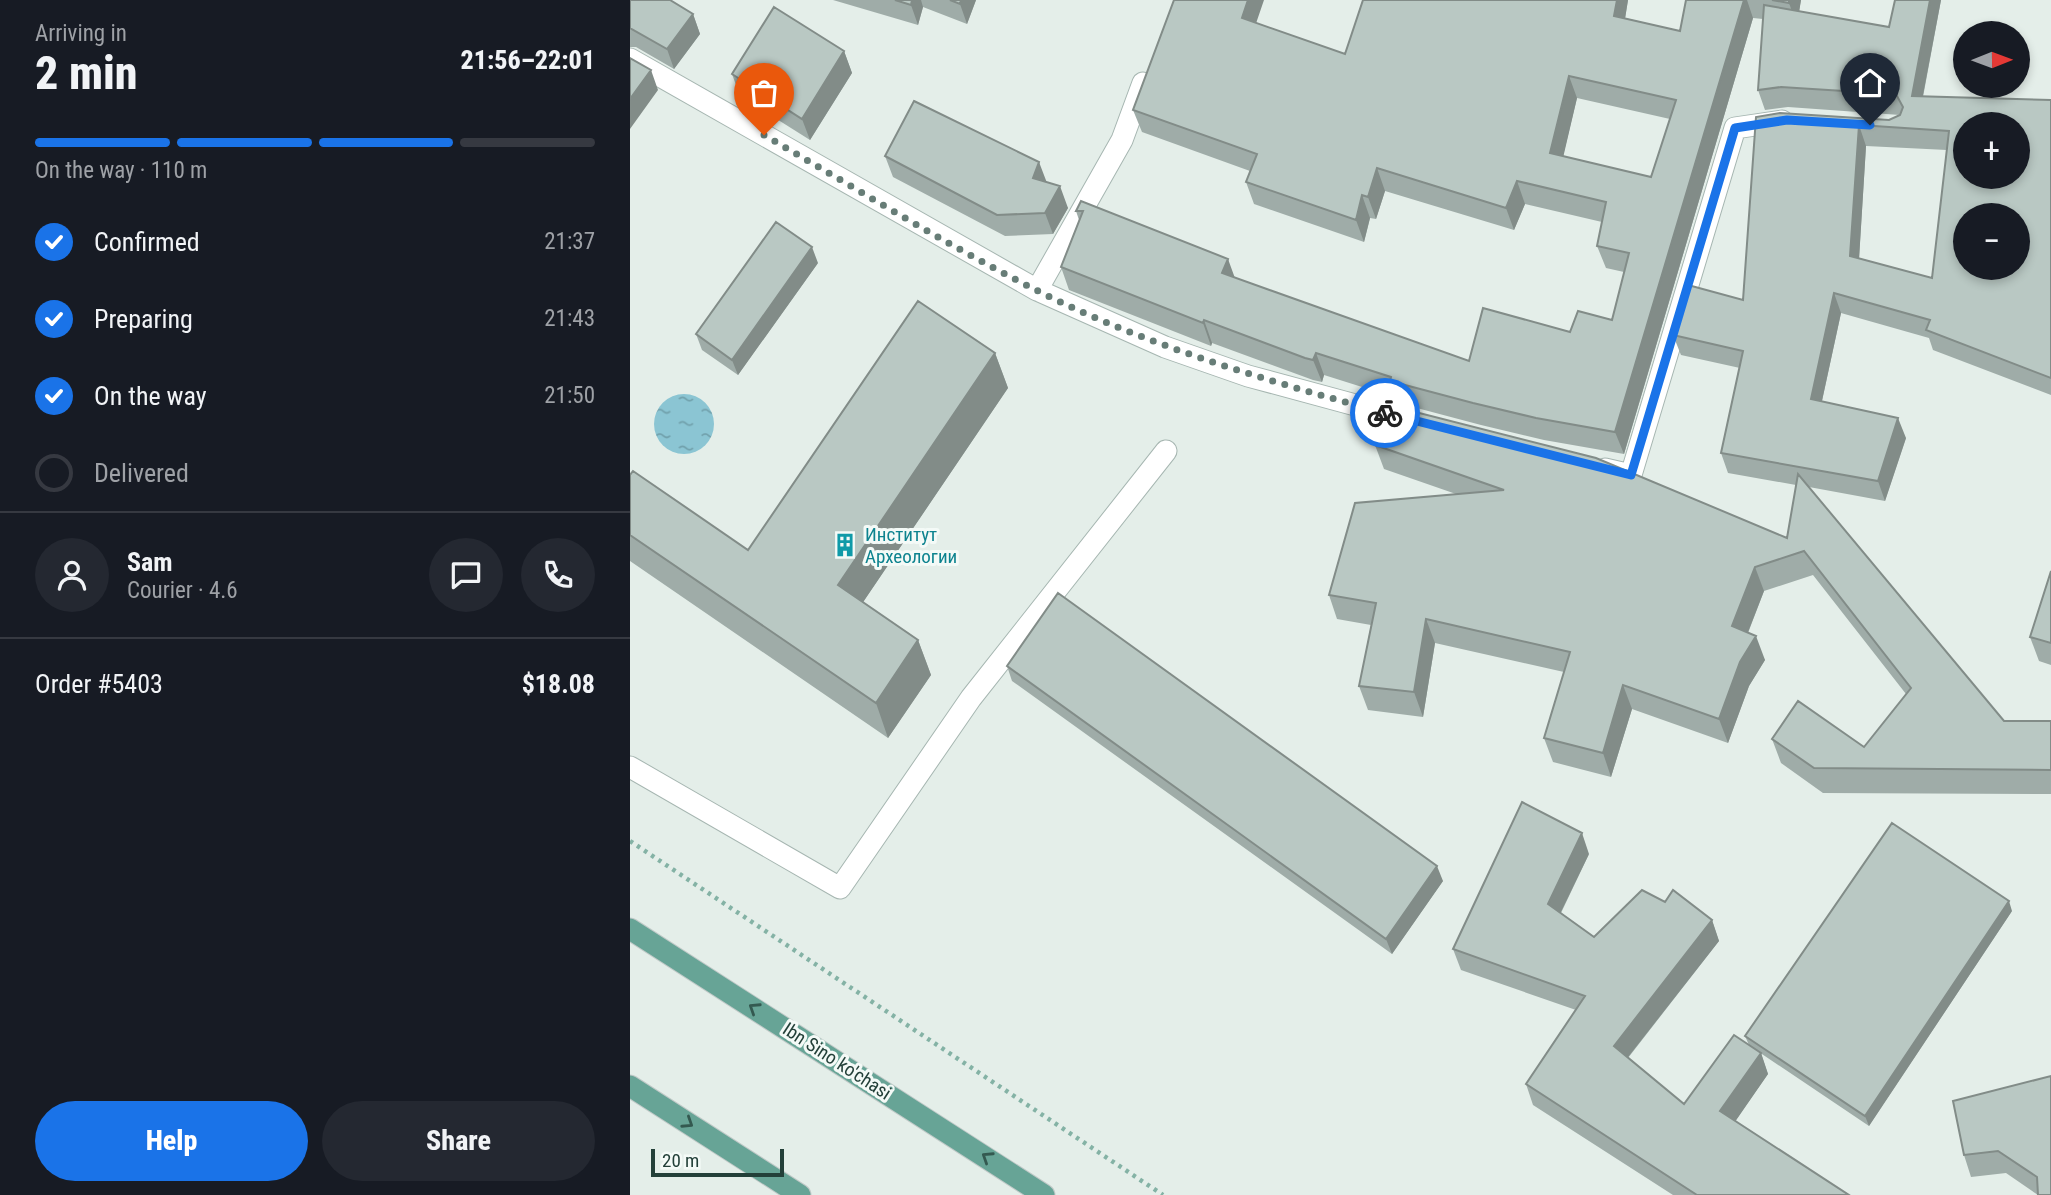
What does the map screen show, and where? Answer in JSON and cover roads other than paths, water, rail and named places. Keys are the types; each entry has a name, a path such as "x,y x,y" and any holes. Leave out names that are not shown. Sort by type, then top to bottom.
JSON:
{"main road":[{"name":"Ibn Sino ko'chasi","path":"630,929 1044,1195"},
{"path":"630,1086 800,1195"}],"street":[{"path":"630,59 1037,290 1165,347 1248,376 1424,424"},
{"path":"1037,290 1122,139 1151,63"},
{"path":"1580,463 1631,475 1735,128 1801,121"},
{"path":"630,767 840,888 971,698 1167,451"}],"water":[{"path":"678,394 690,394 709,407 714,424 712,436 701,449 690,454 678,454 659,441 654,430 654,418 667,399"}],"place":[{"name":"Институт Археологии","path":"845,545"}]}
